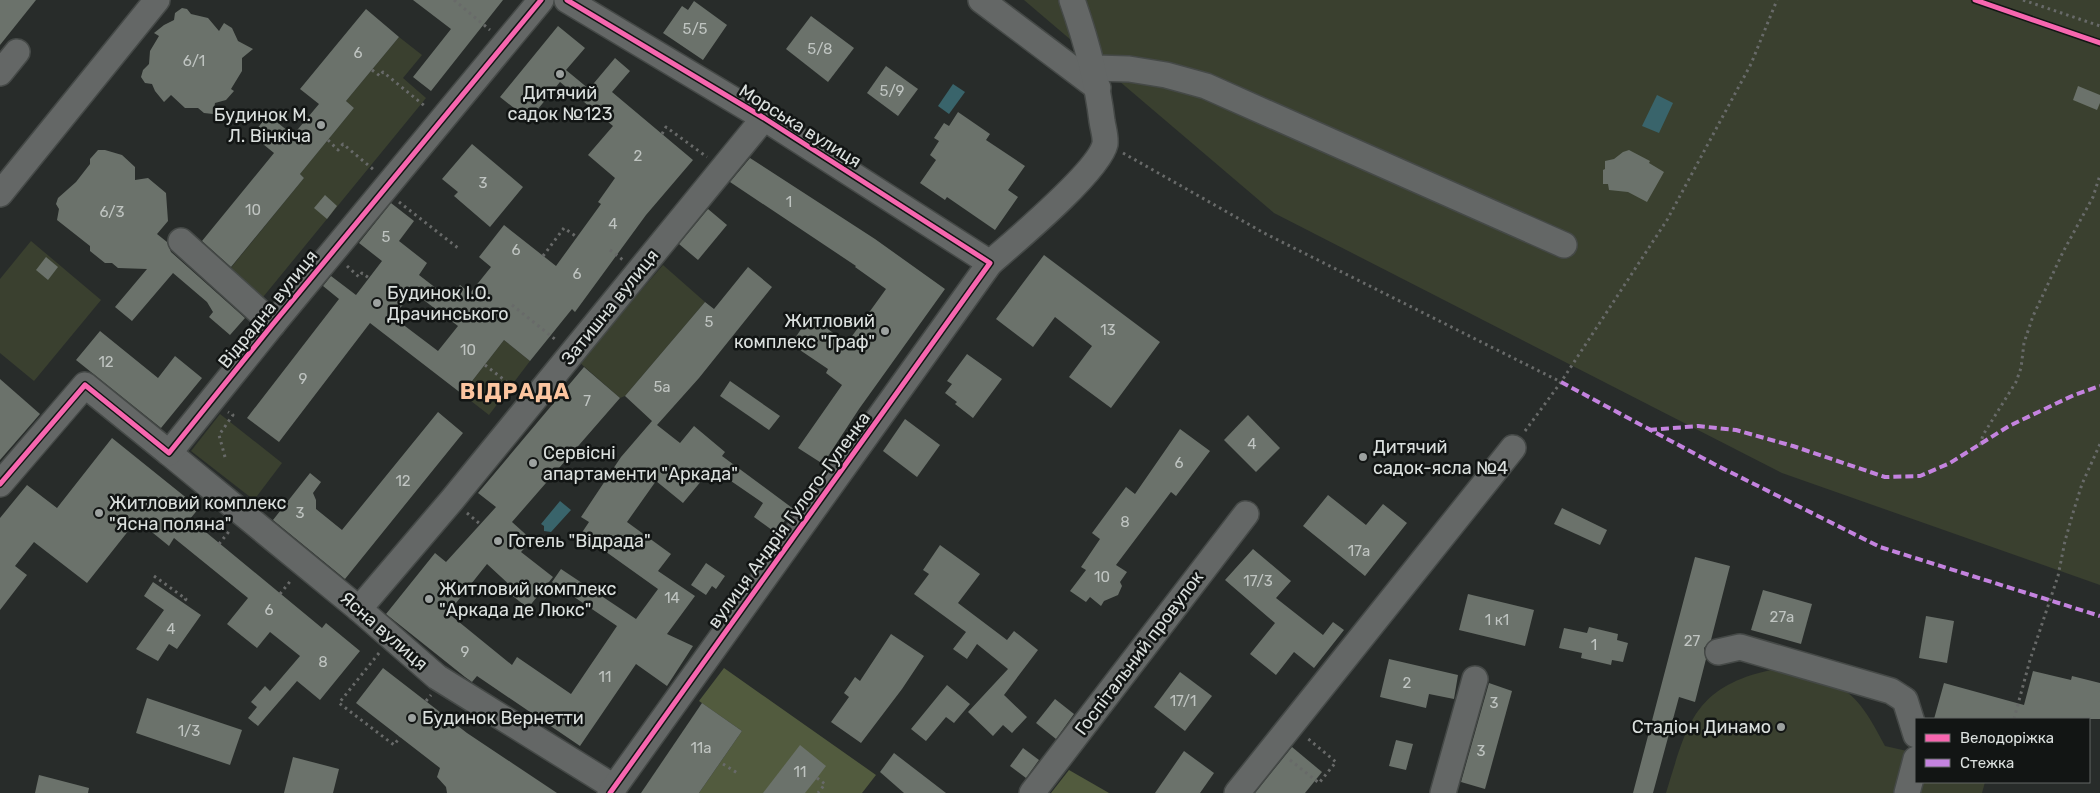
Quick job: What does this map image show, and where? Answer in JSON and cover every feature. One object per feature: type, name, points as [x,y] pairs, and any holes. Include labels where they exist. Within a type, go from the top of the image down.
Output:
[{"type":"street","points":[[0,194],[157,0]]},
{"type":"street","name":"Відрадна вулиця","points":[[169,453],[273,324],[542,0]]},
{"type":"street","name":"Морська вулиця","points":[[567,0],[764,118],[990,263]]},
{"type":"street","points":[[981,0],[1096,78]]},
{"type":"street","points":[[1072,0],[1096,78],[1105,143]]},
{"type":"street","points":[[0,73],[17,52]]},
{"type":"street","points":[[1096,78],[1129,68],[1166,75],[1206,86],[1564,245]]},
{"type":"street","name":"Затишна вулиця","points":[[359,608],[458,492],[764,118]]},
{"type":"street","name":"вулиця Андрія Гулого-Гуленка","points":[[612,790],[804,508],[990,263],[1042,217],[1095,163],[1105,143]]},
{"type":"street","points":[[181,241],[273,324]]},
{"type":"street","points":[[0,484],[85,385],[169,453]]},
{"type":"street","points":[[1237,793],[1513,448]]},
{"type":"street","name":"Ясна вулиця","points":[[169,453],[359,608],[437,677],[612,790]]},
{"type":"street","name":"Госпітальний провулок","points":[[1032,793],[1246,514]]},
{"type":"street","points":[[1718,652],[1740,647],[1891,691],[1905,700],[1915,732]]},
{"type":"street","points":[[1443,793],[1475,679]]},
{"type":"street","points":[[1906,793],[1915,762]]},
{"type":"path","points":[[454,0],[495,33]]},
{"type":"path","points":[[1513,448],[1561,382],[1667,220],[1751,64],[1777,0]]},
{"type":"path","points":[[2023,0],[2100,26]]},
{"type":"path","points":[[372,70],[380,76],[383,72],[429,109]]},
{"type":"path","points":[[662,134],[666,127],[711,161]]},
{"type":"path","points":[[328,140],[338,150],[343,144],[377,172]]},
{"type":"path","points":[[1105,143],[1264,233],[1561,382]]},
{"type":"path","points":[[1980,445],[1983,435],[2016,382],[2021,368],[2024,343],[2033,316],[2063,252],[2093,197],[2100,175]]},
{"type":"path","points":[[396,200],[458,248]]},
{"type":"path","points":[[543,256],[564,228],[577,237]]},
{"type":"path","points":[[610,250],[627,263]]},
{"type":"path","points":[[341,262],[359,277],[362,273],[369,278]]},
{"type":"path","points":[[512,305],[562,345]]},
{"type":"path","points":[[485,365],[523,394]]},
{"type":"path","points":[[225,409],[233,415],[219,434],[225,457]]},
{"type":"path","points":[[2014,718],[2030,660],[2058,576],[2064,541],[2082,484],[2100,444]]},
{"type":"path","points":[[219,544],[236,522]]},
{"type":"path","points":[[280,594],[297,573]]},
{"type":"path","points":[[154,576],[186,598],[182,603]]},
{"type":"path","points":[[384,647],[339,703],[394,745],[400,737]]},
{"type":"path","points":[[1274,747],[1319,783],[1336,762],[1316,745]]},
{"type":"path","points":[[723,764],[738,774]]},
{"type":"path","points":[[817,778],[825,784],[818,793]]},
{"type":"green space","points":[[1024,0],[2100,0],[2100,585],[1782,473],[1274,213]]},
{"type":"green space","points":[[399,37],[422,55],[403,78],[426,98],[259,302],[225,275],[304,178],[300,174],[354,108],[346,101]]},
{"type":"green space","points":[[31,241],[101,300],[34,381],[0,353],[0,279]]},
{"type":"green space","points":[[663,265],[705,302],[625,396],[620,398],[579,362]]},
{"type":"green space","points":[[504,340],[530,361],[489,415],[462,394]]},
{"type":"green space","points":[[220,414],[282,463],[254,500],[191,451]]},
{"type":"green space","points":[[724,668],[876,775],[862,793],[699,793],[742,731],[699,701]]},
{"type":"green space","name":"Стадіон Динамо","points":[[1775,669],[1819,680],[1843,689],[1858,702],[1885,746],[1907,751],[1897,793],[1666,793],[1681,746],[1698,711],[1711,697],[1727,686],[1748,676]]},
{"type":"green space","points":[[1069,770],[1109,793],[1051,793]]},
{"type":"green space","points":[[1922,783],[1985,783],[1982,793],[1919,793]]},
{"type":"water","points":[[953,84],[965,92],[949,114],[938,106]]},
{"type":"water","points":[[1657,95],[1673,103],[1659,133],[1642,126]]},
{"type":"water","points":[[560,501],[571,510],[551,532],[544,531],[544,526],[541,524]]},
{"type":"building","points":[[0,0],[36,0],[0,45]]},
{"type":"building","points":[[413,0],[503,0],[431,91],[413,77],[451,29]]},
{"type":"building","points":[[694,1],[727,25],[703,60],[663,33],[682,6],[688,10]]},
{"type":"building","points":[[182,8],[187,9],[191,14],[208,18],[219,31],[224,23],[232,28],[238,41],[253,49],[242,58],[242,71],[231,89],[234,91],[226,100],[215,103],[213,114],[204,113],[198,108],[185,108],[171,95],[164,102],[152,84],[145,83],[141,77],[143,70],[149,64],[150,51],[159,36],[154,33],[174,20],[175,13]]},
{"type":"building","points":[[366,9],[399,37],[346,101],[354,108],[300,174],[304,178],[231,267],[202,241],[274,153],[252,135],[268,115],[293,135],[319,104],[300,89]]},
{"type":"building","points":[[811,16],[854,48],[828,82],[786,49]]},
{"type":"building","points":[[558,26],[585,48],[566,70],[589,89],[615,58],[630,71],[612,92],[693,160],[646,215],[575,312],[572,309],[530,361],[504,340],[462,394],[370,323],[279,442],[247,418],[339,299],[323,286],[331,276],[356,295],[382,261],[359,243],[391,203],[414,221],[399,241],[427,263],[419,275],[450,299],[460,285],[470,293],[491,267],[479,257],[504,225],[556,266],[601,204],[598,202],[615,178],[588,155],[613,126],[560,82],[529,120],[500,97]],"holes":[[[413,292],[458,326],[438,351],[393,317]]]},
{"type":"building","points":[[886,66],[918,89],[898,116],[867,93]]},
{"type":"building","points":[[2078,86],[2100,95],[2100,103],[2097,110],[2073,100]]},
{"type":"building","points":[[958,112],[990,134],[986,140],[1025,166],[1008,190],[1018,197],[995,230],[947,197],[945,200],[920,183],[936,160],[930,155],[939,141],[934,138],[944,123],[949,126]]},
{"type":"building","points":[[472,144],[523,187],[490,227],[454,196],[458,192],[442,179]]},
{"type":"building","points":[[98,150],[122,155],[135,167],[135,180],[148,178],[166,193],[168,221],[157,234],[167,242],[171,252],[245,318],[230,335],[209,317],[213,312],[207,302],[173,273],[132,321],[115,307],[147,269],[118,268],[112,263],[105,263],[90,251],[90,246],[57,220],[59,209],[56,204],[58,198],[76,182]]},
{"type":"building","points":[[1629,150],[1650,161],[1649,163],[1664,172],[1647,202],[1628,192],[1609,190],[1608,184],[1603,184],[1605,161],[1614,159]]},
{"type":"building","points":[[750,158],[875,239],[945,289],[859,409],[823,464],[798,448],[842,385],[826,373],[828,369],[791,344],[810,316],[847,343],[886,289],[856,266],[730,182]]},
{"type":"building","points":[[325,195],[337,206],[327,219],[314,208]]},
{"type":"building","points":[[708,209],[727,225],[698,260],[679,244]]},
{"type":"building","points":[[1044,255],[1160,342],[1111,408],[1069,377],[1092,346],[1055,317],[1033,347],[996,319]]},
{"type":"building","points":[[46,257],[58,267],[48,280],[36,270]]},
{"type":"building","points":[[748,267],[772,287],[699,378],[657,425],[680,443],[694,426],[725,452],[722,456],[795,510],[776,533],[754,517],[763,503],[712,468],[683,503],[656,481],[627,522],[671,554],[658,571],[695,596],[667,634],[693,646],[667,686],[636,664],[580,746],[477,676],[472,682],[386,614],[435,553],[446,562],[496,507],[478,493],[584,367],[620,398],[512,522],[532,540],[521,552],[553,577],[528,608],[510,594],[514,589],[487,564],[448,613],[512,665],[517,657],[571,694],[617,626],[552,582],[561,569],[636,619],[658,589],[581,534],[589,522],[581,517],[621,457],[652,421],[625,396],[705,302],[714,309]]},
{"type":"building","points":[[100,331],[158,378],[175,356],[202,378],[161,428],[76,360]]},
{"type":"building","points":[[967,354],[1002,379],[973,418],[955,404],[957,402],[945,393],[952,384],[947,381]]},
{"type":"building","points":[[0,379],[40,414],[0,460]]},
{"type":"building","points":[[730,381],[780,416],[769,430],[720,396]]},
{"type":"building","points":[[438,412],[463,433],[345,579],[273,520],[310,473],[321,482],[313,493],[316,500],[316,509],[342,530]]},
{"type":"building","points":[[1248,415],[1280,448],[1256,472],[1224,440]]},
{"type":"building","points":[[905,419],[940,445],[917,477],[883,451]]},
{"type":"building","points":[[1180,429],[1210,451],[1176,496],[1171,492],[1116,565],[1127,572],[1120,582],[1122,586],[1118,595],[1104,601],[1101,606],[1090,597],[1086,602],[1070,591],[1086,570],[1081,567],[1100,539],[1092,533],[1126,487],[1135,494]]},
{"type":"building","points":[[112,438],[199,508],[190,519],[322,628],[326,623],[360,651],[320,700],[297,681],[258,726],[248,718],[257,707],[251,702],[265,686],[270,691],[300,656],[270,632],[257,648],[227,624],[248,598],[174,538],[169,546],[137,520],[87,583],[34,542],[15,566],[27,575],[0,610],[0,518],[27,485],[57,508]]},
{"type":"building","points":[[1328,495],[1366,525],[1383,504],[1407,523],[1365,576],[1303,526]]},
{"type":"building","points":[[1562,508],[1607,530],[1600,545],[1554,524]]},
{"type":"building","points":[[940,545],[980,574],[958,603],[1007,640],[1014,631],[1038,650],[1004,695],[1027,717],[1012,733],[1003,725],[993,736],[968,712],[1008,669],[977,644],[967,659],[953,649],[966,632],[914,594],[929,574],[923,570]]},
{"type":"building","points":[[1253,549],[1291,581],[1276,598],[1323,635],[1333,622],[1344,630],[1314,668],[1294,652],[1276,675],[1250,654],[1275,623],[1225,580]]},
{"type":"building","points":[[1695,557],[1730,566],[1711,640],[1704,648],[1706,659],[1695,702],[1679,697],[1653,793],[1633,793]]},
{"type":"building","points":[[706,563],[725,576],[716,589],[712,586],[706,595],[691,585]]},
{"type":"building","points":[[153,582],[201,615],[177,649],[169,644],[158,661],[136,649],[164,610],[144,596]]},
{"type":"building","points":[[1763,590],[1812,604],[1801,644],[1751,630]]},
{"type":"building","points":[[1468,594],[1534,610],[1525,646],[1459,630]]},
{"type":"building","points":[[1926,616],[1954,621],[1947,663],[1919,658]]},
{"type":"building","points":[[1589,627],[1618,634],[1617,640],[1628,643],[1623,662],[1612,660],[1611,665],[1581,658],[1582,653],[1559,648],[1564,628],[1587,633]]},
{"type":"building","points":[[891,634],[924,656],[902,689],[861,743],[831,722],[849,697],[844,693],[855,677],[860,681]]},
{"type":"building","points":[[1389,659],[1458,675],[1454,699],[1429,694],[1426,708],[1380,697]]},
{"type":"building","points":[[383,668],[467,733],[557,793],[447,793],[446,787],[437,777],[440,768],[356,703]]},
{"type":"building","points":[[2033,671],[2071,680],[2072,676],[2100,683],[2100,719],[1934,718],[1944,683],[2024,705]]},
{"type":"building","points":[[1180,672],[1212,696],[1185,731],[1154,707]]},
{"type":"building","points":[[1489,683],[1512,691],[1485,789],[1461,782]]},
{"type":"building","points":[[947,685],[970,704],[954,723],[946,717],[926,741],[911,729]]},
{"type":"building","points":[[147,698],[242,730],[230,765],[136,733]]},
{"type":"building","points":[[1055,699],[1074,714],[1056,739],[1036,723]]},
{"type":"building","points":[[702,703],[742,731],[699,793],[641,793]]},
{"type":"building","points":[[1396,740],[1413,744],[1406,770],[1389,766]]},
{"type":"building","points":[[800,745],[826,766],[817,778],[805,793],[763,793]]},
{"type":"building","points":[[1292,747],[1322,772],[1305,793],[1255,793]]},
{"type":"building","points":[[1023,748],[1039,760],[1026,778],[1010,766]]},
{"type":"building","points":[[1184,751],[1214,773],[1200,793],[1155,793]]},
{"type":"building","points":[[894,753],[946,793],[904,793],[880,772]]},
{"type":"building","points":[[293,757],[339,769],[333,793],[284,793]]},
{"type":"building","points":[[39,775],[89,788],[88,793],[35,793]]},
{"type":"marked path","points":[[1561,382],[1714,464],[1880,547],[2100,616]]},
{"type":"marked path","points":[[1649,430],[1698,426],[1736,430],[1793,446],[1885,477],[1920,476],[1950,463],[2009,426],[2074,395],[2100,386]]},
{"type":"cycle path","points":[[0,484],[85,385],[169,453],[541,0]]},
{"type":"cycle path","points":[[567,0],[764,118],[990,263],[610,793]]},
{"type":"cycle path","points":[[1975,0],[2100,43]]},
{"type":"place","name":"Дитячий садок №123","points":[[560,74]]},
{"type":"place","name":"Будинок М. Л. Вінкіча","points":[[321,125]]},
{"type":"place","name":"Будинок І.О. Драчинського","points":[[377,303]]},
{"type":"place","name":"Житловий комплекс \"Граф\"","points":[[885,331]]},
{"type":"place","name":"Дитячий садок-ясла №4","points":[[1363,457]]},
{"type":"place","name":"Сервісні апартаменти \"Аркада\"","points":[[533,463]]},
{"type":"place","name":"Житловий комплекс \"Ясна поляна\"","points":[[99,513]]},
{"type":"place","name":"Готель \"Відрада\"","points":[[498,541]]},
{"type":"place","name":"Житловий комплекс \"Аркада де Люкс\"","points":[[429,599]]},
{"type":"place","name":"Будинок Вернетти","points":[[412,718]]},
{"type":"place","name":"Стадіон Динамо","points":[[1781,727]]},
{"type":"district","name":"ВІДРАДА","points":[[515,391]]}]
